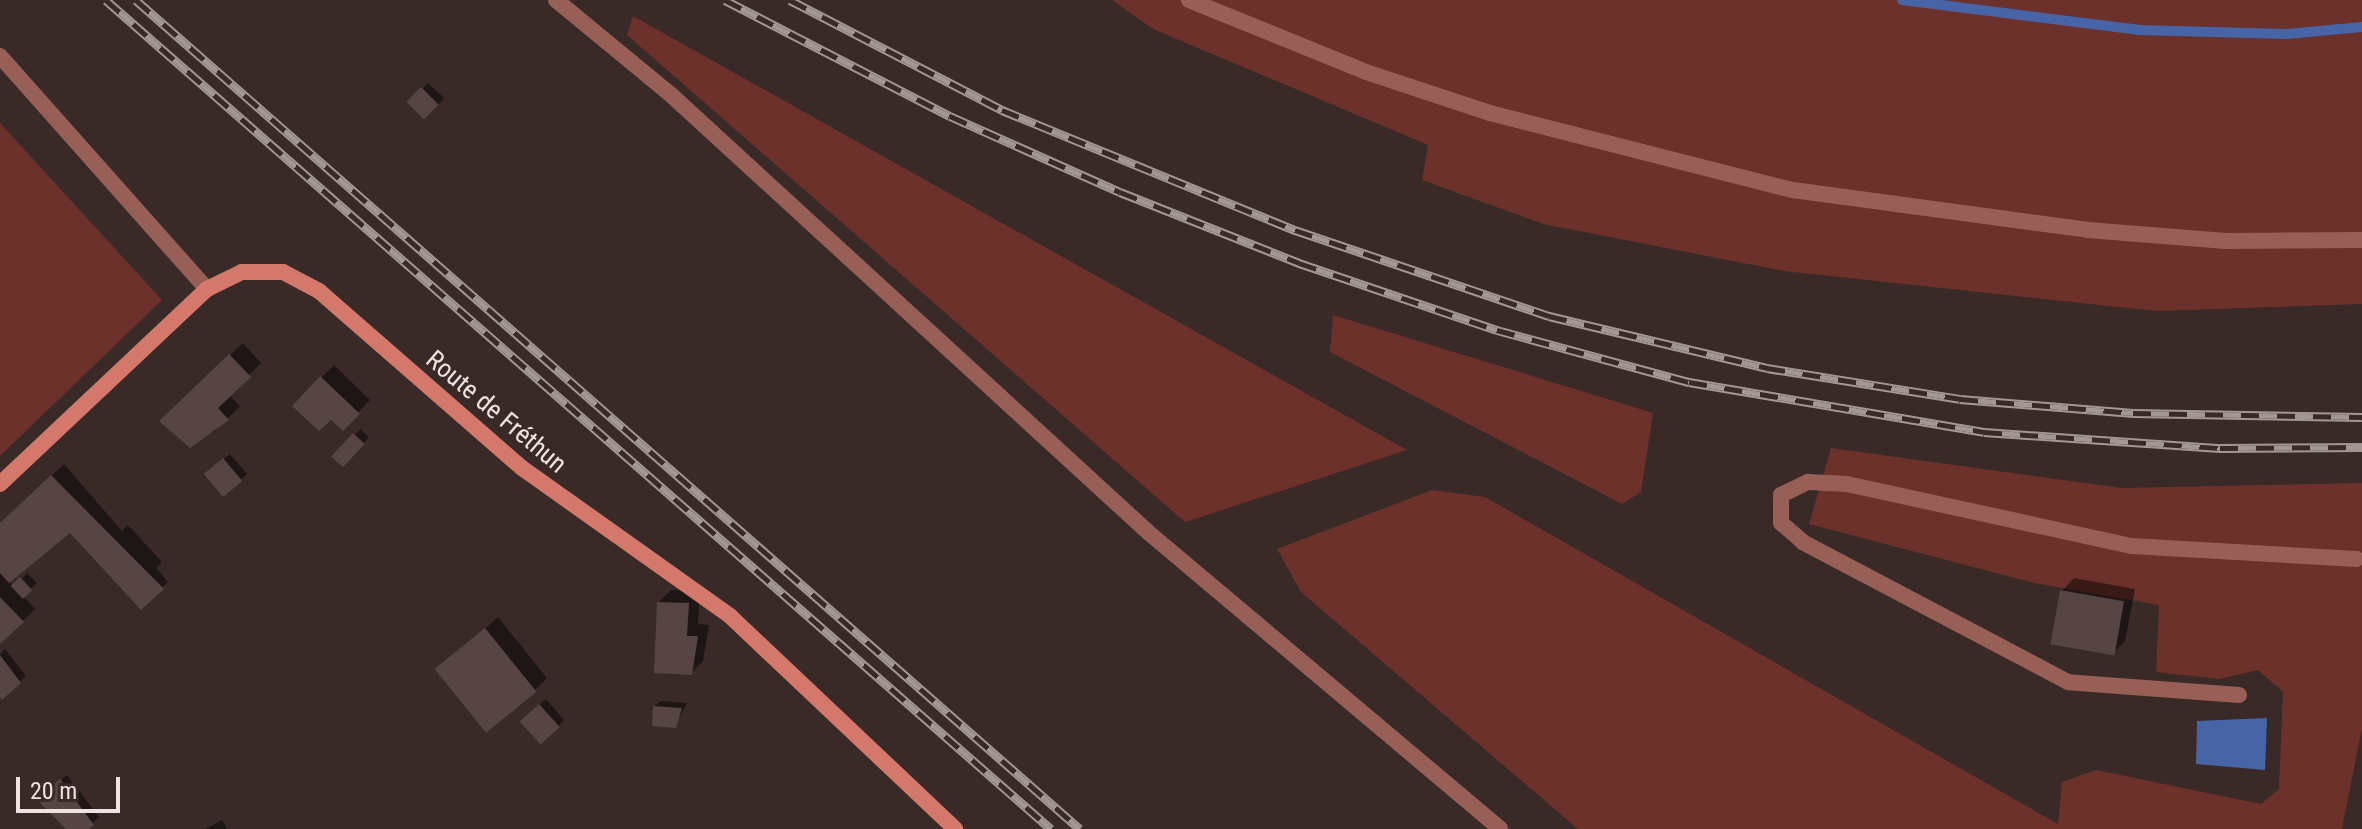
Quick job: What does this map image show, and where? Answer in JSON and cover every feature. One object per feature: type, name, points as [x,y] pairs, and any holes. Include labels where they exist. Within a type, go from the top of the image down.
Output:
[{"type":"street","name":"Route de Fréthun","points":[[0,484],[207,289],[234,274],[261,270],[283,272],[313,287],[522,468],[730,616],[955,829]]},
{"type":"lane","points":[[556,0],[669,93],[1149,533],[1500,829]]},
{"type":"lane","points":[[1189,0],[1366,72],[1490,113],[1793,190],[2088,230],[2226,241],[2362,240]]},
{"type":"lane","points":[[0,56],[207,289]]},
{"type":"lane","points":[[2239,695],[2068,682],[1803,542],[1781,523],[1781,495],[1808,482],[1847,484],[2131,546],[2360,561]]},
{"type":"shaded area","points":[[1112,0],[2362,0],[2362,304],[2156,311],[1784,271],[1543,224],[1422,180],[1428,145],[1153,29]]},
{"type":"shaded area","points":[[633,16],[1407,450],[1185,522],[627,35]]},
{"type":"shaded area","points":[[0,123],[162,300],[0,456]]},
{"type":"shaded area","points":[[1333,315],[1653,413],[1641,492],[1622,504],[1330,352]]},
{"type":"shaded area","points":[[1831,448],[2122,488],[2362,483],[2362,728],[2342,829],[1578,829],[1301,592],[1277,549],[1432,490],[1485,497],[2058,824],[2062,782],[2096,770],[2261,804],[2279,789],[2283,692],[2258,670],[2219,679],[2156,672],[2159,605],[2034,583],[1809,524]]},
{"type":"water","points":[[2267,718],[2265,770],[2196,764],[2197,721]]},
{"type":"building","points":[[421,87],[439,105],[424,120],[406,102]]},
{"type":"building","points":[[229,354],[251,377],[218,408],[229,420],[190,448],[159,421]]},
{"type":"building","points":[[320,376],[360,414],[343,431],[331,420],[319,431],[292,406]]},
{"type":"building","points":[[353,433],[365,444],[343,467],[331,456]]},
{"type":"building","points":[[223,458],[242,481],[223,497],[204,474]]},
{"type":"building","points":[[51,475],[164,589],[141,610],[70,533],[9,583],[0,573],[0,523]]},
{"type":"building","points":[[20,577],[32,590],[23,599],[10,586]]},
{"type":"building","points":[[2060,590],[2124,601],[2114,655],[2050,644]]},
{"type":"building","points":[[0,597],[24,622],[0,644]]},
{"type":"building","points":[[657,602],[689,603],[687,636],[698,636],[692,675],[654,673]]},
{"type":"building","points":[[485,628],[537,692],[486,733],[434,669]]},
{"type":"building","points":[[0,655],[21,683],[2,700],[0,697]]},
{"type":"building","points":[[539,704],[560,727],[540,744],[520,721]]},
{"type":"building","points":[[653,706],[682,708],[676,728],[652,726]]},
{"type":"building","points":[[60,779],[94,825],[89,829],[66,829],[36,799]]},
{"type":"waterway","points":[[1902,0],[2138,30],[2287,34],[2362,27]]},
{"type":"railway","points":[[106,0],[1051,829]]},
{"type":"railway","points":[[136,0],[1080,829]]},
{"type":"railway","points":[[725,0],[950,116],[1120,192],[1299,263],[1497,330],[1689,382],[1984,432],[2220,448],[2362,447]]},
{"type":"railway","points":[[790,0],[1002,110],[1295,230],[1549,316],[1767,368],[1960,399],[2133,413],[2362,417]]}]
